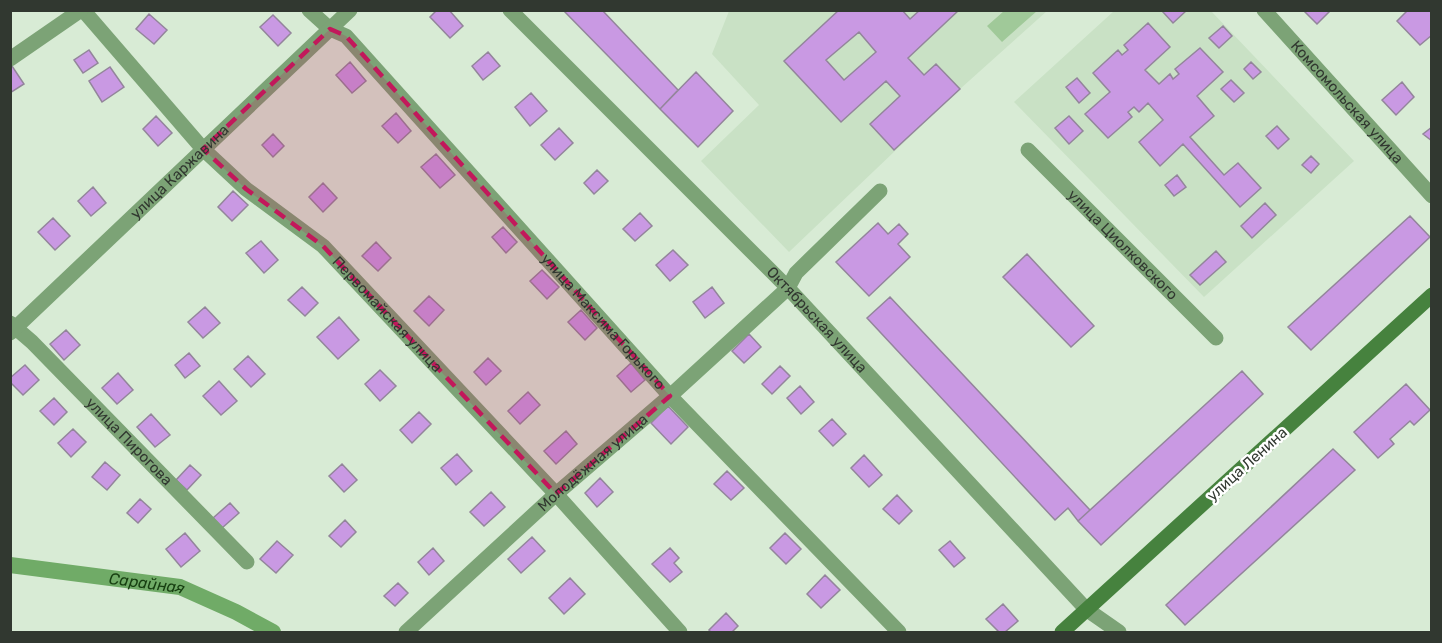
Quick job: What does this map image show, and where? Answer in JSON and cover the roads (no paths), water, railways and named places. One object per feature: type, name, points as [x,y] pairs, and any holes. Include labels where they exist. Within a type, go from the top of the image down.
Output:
[{"type":"main road","name":"улица Ленина","points":[[1062,633],[1431,295]]},
{"type":"street","points":[[10,59],[82,10]]},
{"type":"street","name":"Первомайская улица","points":[[82,10],[202,148],[246,189],[323,246],[556,494],[680,633]]},
{"type":"street","name":"улица Максима Горького","points":[[309,10],[330,29],[346,36],[670,396],[899,633]]},
{"type":"street","name":"улица Каржавина","points":[[12,328],[350,10]]},
{"type":"street","name":"Октябрьская улица","points":[[510,10],[788,288],[1086,609],[1119,633]]},
{"type":"street","name":"Комсомольская улица","points":[[1264,10],[1431,196]]},
{"type":"street","name":"улица Циолковского","points":[[1028,150],[1216,338]]},
{"type":"street","name":"Молодёжная улица","points":[[409,632],[556,494],[670,396],[788,288],[796,273],[880,191]]},
{"type":"street","name":"улица Пирогова","points":[[12,328],[32,342],[247,562]]},
{"type":"waterway","name":"Сарайная","points":[[10,565],[180,587],[236,612],[273,632]]}]
